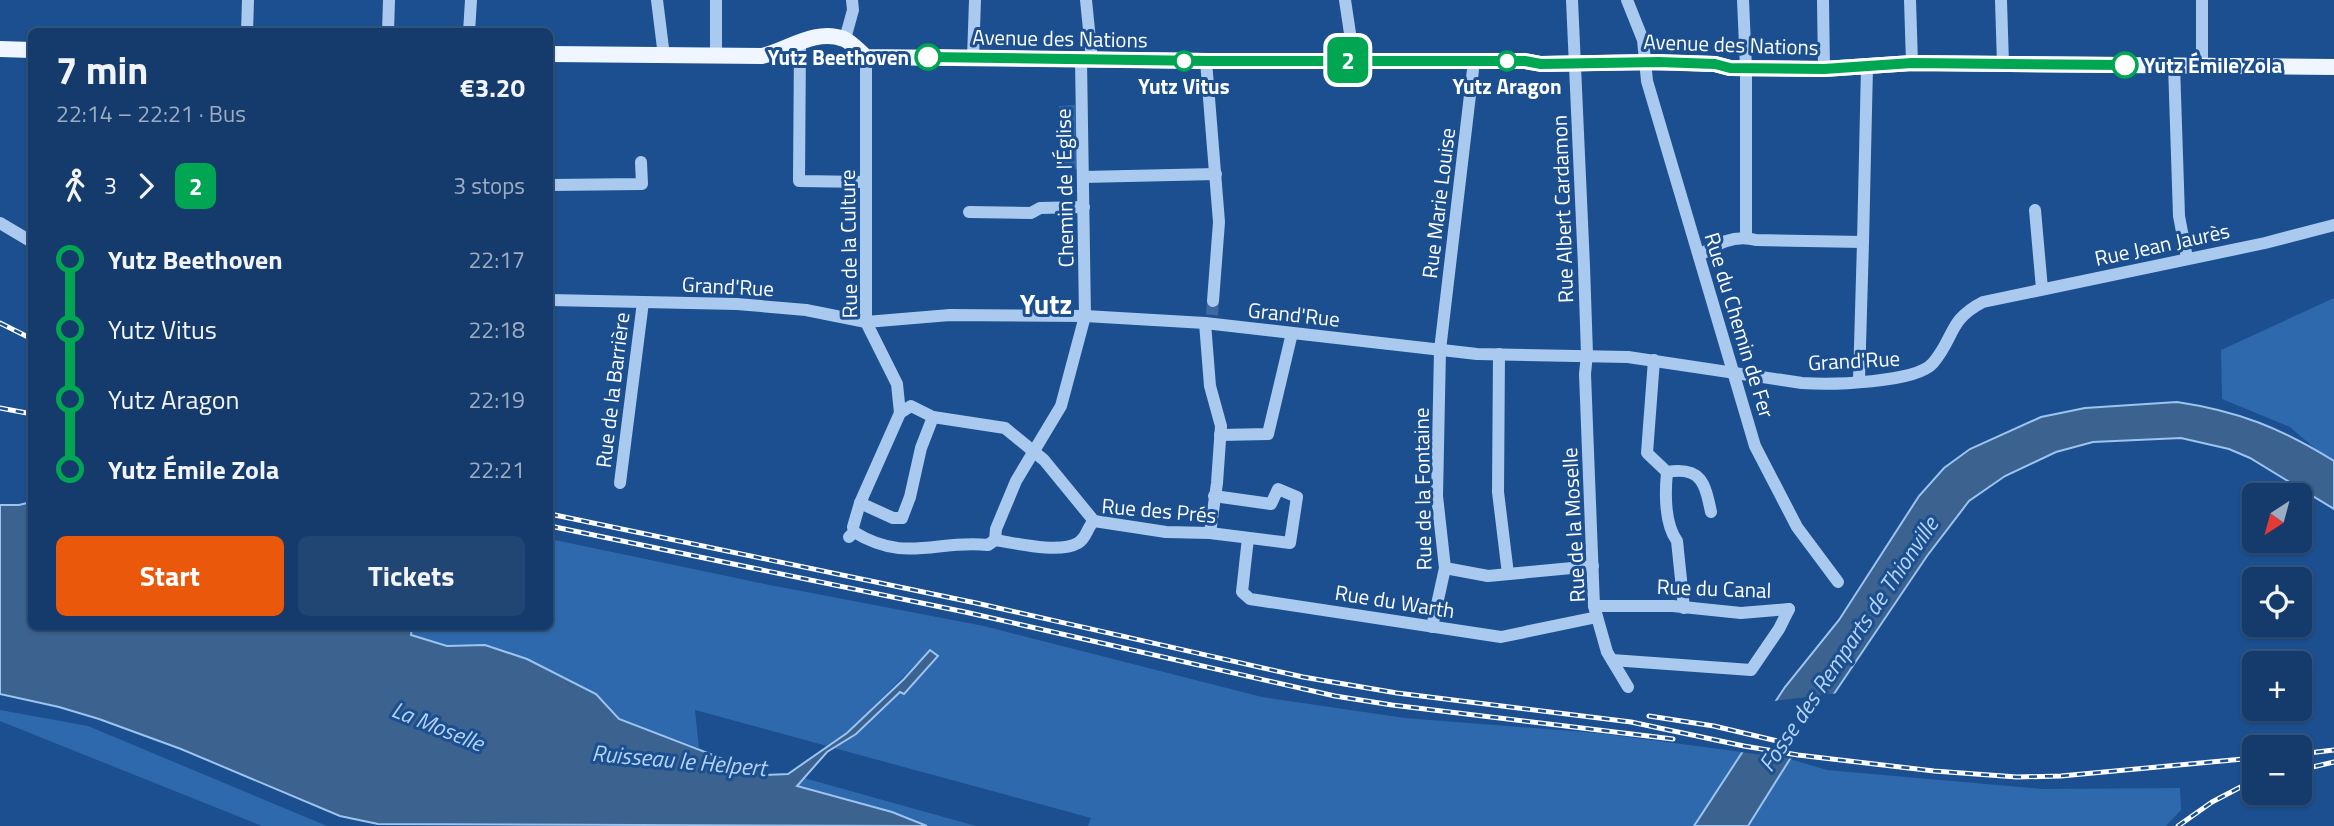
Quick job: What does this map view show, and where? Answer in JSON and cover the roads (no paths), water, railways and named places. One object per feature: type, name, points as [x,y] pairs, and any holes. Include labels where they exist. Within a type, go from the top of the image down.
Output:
[{"type":"main road","points":[[553,54],[762,56],[817,37],[845,39],[866,57]]},
{"type":"main road","points":[[0,49],[28,50]]},
{"type":"main road","name":"Avenue des Nations","points":[[866,57],[1645,62],[1715,64],[1730,68],[1824,69],[1912,63],[2334,67]]},
{"type":"street","points":[[247,0],[247,28]]},
{"type":"street","points":[[388,28],[389,0]]},
{"type":"street","points":[[469,28],[471,0]]},
{"type":"street","points":[[657,0],[664,55]]},
{"type":"street","points":[[716,0],[716,56]]},
{"type":"street","points":[[845,39],[853,10],[852,0]]},
{"type":"street","points":[[973,58],[975,0]]},
{"type":"street","name":"Chemin de l'Église","points":[[991,542],[1016,481],[1061,405],[1085,316],[1083,177],[1086,0]]},
{"type":"street","points":[[1345,0],[1354,60]]},
{"type":"street","name":"Rue Albert Cardamon","points":[[1572,0],[1587,355]]},
{"type":"street","name":"Rue du Chemin de Fer","points":[[1627,0],[1643,40],[1647,81],[1755,446],[1797,527],[1838,582]]},
{"type":"street","points":[[1743,0],[1746,68],[1746,238]]},
{"type":"street","points":[[1823,0],[1824,69]]},
{"type":"street","points":[[1910,0],[1912,63]]},
{"type":"street","points":[[2001,0],[2003,64]]},
{"type":"street","points":[[2202,0],[2202,65]]},
{"type":"street","points":[[800,41],[799,181],[866,182]]},
{"type":"street","name":"Rue de la Culture","points":[[866,57],[866,322],[898,384],[900,413]]},
{"type":"street","points":[[1206,61],[1219,222],[1213,301]]},
{"type":"street","name":"Rue Marie Louise","points":[[1440,350],[1474,61]]},
{"type":"street","points":[[2174,65],[2179,215],[2187,258]]},
{"type":"street","points":[[1858,381],[1867,67]]},
{"type":"street","points":[[553,185],[642,184],[641,162]]},
{"type":"street","points":[[1083,177],[1216,174]]},
{"type":"street","points":[[969,212],[1031,214],[1040,208],[1084,208]]},
{"type":"street","points":[[2035,210],[2042,289]]},
{"type":"street","points":[[0,223],[28,240]]},
{"type":"street","name":"Rue Jean Jaurès","points":[[1996,298],[2265,243],[2334,225]]},
{"type":"street","points":[[1699,256],[1724,241],[1746,238],[1863,242]]},
{"type":"street","name":"Grand'Rue","points":[[553,300],[737,304],[806,310],[866,322],[950,315],[1085,316],[1210,321],[1440,350],[1654,360],[1802,383],[1830,384],[1907,377],[1925,371],[1935,361],[1965,311],[1996,298]]},
{"type":"street","name":"Rue de la Barrière","points":[[620,484],[643,302]]},
{"type":"street","points":[[1210,321],[1210,386],[1221,426],[1210,533]]},
{"type":"street","points":[[1220,435],[1268,434],[1292,333]]},
{"type":"street","name":"Rue de la Fontaine","points":[[1432,627],[1445,568],[1437,496],[1440,350]]},
{"type":"street","points":[[1499,354],[1498,492],[1508,574]]},
{"type":"street","name":"Rue de la Moselle","points":[[1587,355],[1585,374],[1596,612],[1612,660],[1628,687]]},
{"type":"street","points":[[1654,360],[1647,453],[1667,472]]},
{"type":"street","points":[[933,417],[921,448],[910,497],[902,518],[894,518],[859,503],[900,413],[911,406],[933,417],[1005,428],[1054,470],[1094,521]]},
{"type":"street","points":[[1667,472],[1681,470],[1697,475],[1706,487],[1711,512]]},
{"type":"street","points":[[1667,472],[1665,489],[1671,532],[1677,541],[1685,608]]},
{"type":"street","name":"Rue des Prés","points":[[859,503],[852,535],[894,548],[911,550],[991,542],[1066,547],[1079,543],[1094,521],[1167,532],[1210,533],[1290,543],[1297,497],[1278,489],[1271,503],[1214,496]]},
{"type":"street","name":"Rue du Warth","points":[[1248,538],[1242,592],[1250,599],[1501,637],[1596,612]]},
{"type":"street","points":[[1445,568],[1488,576],[1593,566]]},
{"type":"street","name":"Rue du Canal","points":[[1596,612],[1685,608],[1741,613],[1790,609],[1751,670],[1612,660]]},
{"type":"water","name":"Fosse des Remparts de Thionville","points":[[2177,402],[2220,410],[2258,422],[2296,439],[2334,461],[2334,509],[2312,496],[2312,483],[2291,483],[2250,458],[2229,449],[2181,438],[2093,442],[2056,452],[2005,476],[1969,501],[1927,556],[1748,826],[1694,826],[1785,687],[1839,620],[1919,496],[1944,468],[1970,449],[2041,417],[2085,408]]},
{"type":"water","points":[[28,503],[28,630],[412,630],[411,635],[447,646],[485,645],[527,659],[596,694],[619,719],[765,775],[788,774],[847,733],[904,679],[930,650],[938,656],[904,694],[900,692],[856,734],[827,752],[797,786],[892,812],[927,826],[378,824],[340,816],[181,749],[99,719],[0,694],[0,505]]},
{"type":"tunnel","points":[[1212,315],[1213,301]]},
{"type":"railway","points":[[0,323],[28,337]]},
{"type":"railway","points":[[0,408],[28,413]]},
{"type":"railway","points":[[553,515],[976,603],[1303,677],[1397,693],[1631,722],[1798,755],[1934,771],[2017,777],[2061,776],[2242,759]]},
{"type":"railway","points":[[553,527],[965,612],[1335,696],[1673,739]]},
{"type":"railway","points":[[1649,716],[1714,726],[1786,743]]},
{"type":"railway","points":[[2312,753],[2334,750]]},
{"type":"railway","points":[[2312,767],[2334,762]]},
{"type":"railway","points":[[2178,826],[2212,802],[2242,786]]},
{"type":"place","name":"Yutz Beethoven","points":[[928,57]]},
{"type":"place","name":"Yutz Vitus","points":[[1184,61]]},
{"type":"place","name":"Yutz Aragon","points":[[1507,61]]},
{"type":"place","name":"Yutz Émile Zola","points":[[2125,65]]},
{"type":"district","name":"Yutz","points":[[1046,303]]},
{"type":"water label","name":"La Moselle","points":[[438,726]]},
{"type":"water label","name":"Ruisseau le Helpert","points":[[679,760]]}]
